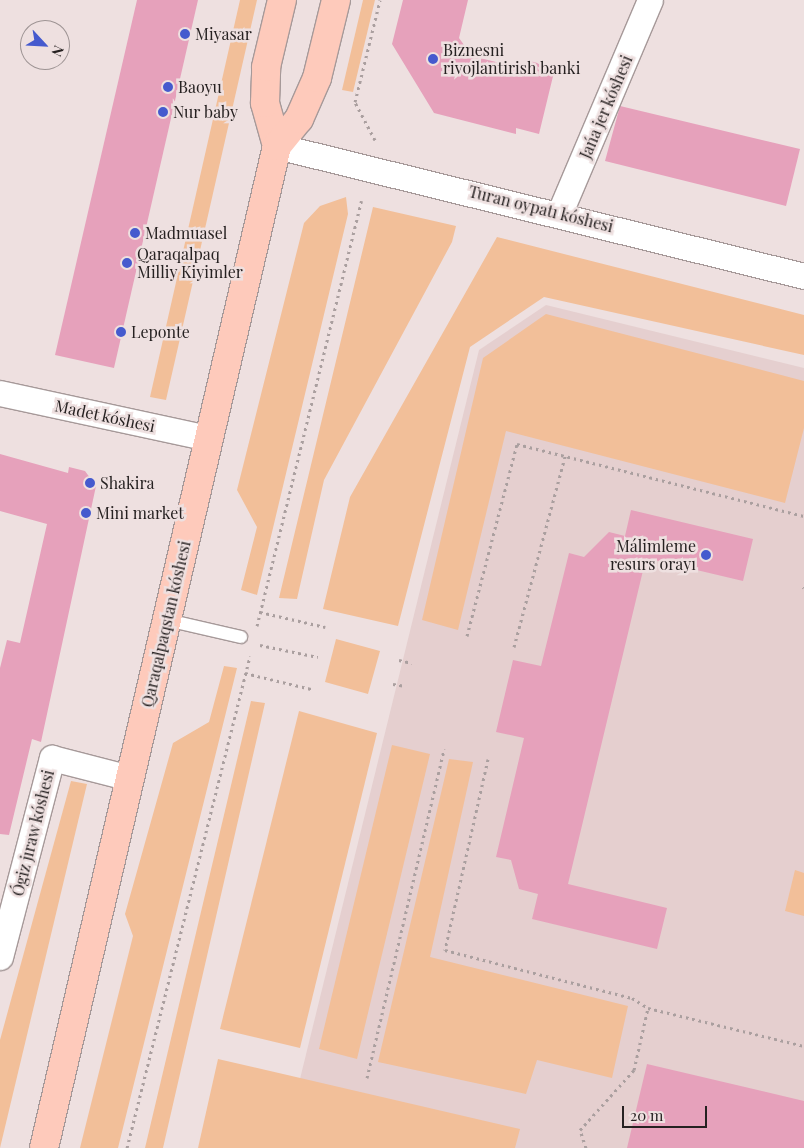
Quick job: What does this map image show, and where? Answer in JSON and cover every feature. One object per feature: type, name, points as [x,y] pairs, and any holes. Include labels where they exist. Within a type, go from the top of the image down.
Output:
[{"type":"main road","name":"Qaraqalpaqstan kóshesi","points":[[277,146],[265,103],[266,67],[282,0]]},
{"type":"main road","name":"Qaraqalpaqstan kóshesi","points":[[44,1148],[277,146],[300,119],[317,78],[336,0]]},
{"type":"street","name":"Jańa jer kóshesi","points":[[560,212],[650,0]]},
{"type":"street","name":"Turan oypatı kóshesi","points":[[277,146],[560,212],[804,276]]},
{"type":"street","name":"Madet kóshesi","points":[[0,393],[209,438]]},
{"type":"street","name":"Ógiz jıraw kóshesi","points":[[0,957],[52,758],[130,778]]},
{"type":"lane","points":[[167,620],[241,637]]},
{"type":"path","points":[[375,140],[355,102],[380,0]]},
{"type":"path","points":[[255,635],[361,201]]},
{"type":"path","points":[[467,636],[517,444],[804,516]]},
{"type":"path","points":[[514,647],[565,456]]},
{"type":"path","points":[[260,612],[325,627]]},
{"type":"path","points":[[253,643],[318,657]]},
{"type":"path","points":[[127,1148],[251,651]]},
{"type":"path","points":[[399,660],[412,663]]},
{"type":"path","points":[[246,673],[311,688]]},
{"type":"path","points":[[393,684],[406,686]]},
{"type":"path","points":[[367,1078],[444,749]]},
{"type":"path","points":[[488,759],[445,950],[632,998],[648,1008],[804,1046]]},
{"type":"path","points":[[586,1148],[580,1130],[634,1070],[648,1008]]},
{"type":"shaded area","points":[[240,0],[257,0],[166,400],[150,397]]},
{"type":"shaded area","points":[[363,0],[375,0],[353,92],[342,90]]},
{"type":"shaded area","points":[[346,197],[348,214],[257,595],[241,590],[257,527],[237,490],[304,223],[320,206]]},
{"type":"shaded area","points":[[373,207],[456,226],[452,242],[324,480],[297,599],[279,598]]},
{"type":"shaded area","points":[[497,237],[804,315],[804,355],[544,297],[470,347],[398,626],[323,609],[350,497]]},
{"type":"shaded area","points":[[546,305],[804,368],[804,1148],[283,1148],[479,350]]},
{"type":"shaded area","points":[[546,314],[804,381],[804,428],[785,503],[506,431],[458,630],[422,620],[483,358]]},
{"type":"shaded area","points":[[336,639],[380,651],[368,694],[325,682]]},
{"type":"shaded area","points":[[224,666],[237,668],[118,1148],[80,1148],[133,936],[125,914],[173,743],[209,722]]},
{"type":"shaded area","points":[[251,701],[265,703],[163,1148],[145,1148]]},
{"type":"shaded area","points":[[299,711],[377,733],[300,1048],[220,1029]]},
{"type":"shaded area","points":[[392,745],[430,754],[357,1059],[319,1049]]},
{"type":"shaded area","points":[[449,759],[473,762],[430,957],[628,1006],[612,1078],[537,1060],[526,1094],[378,1062]]},
{"type":"shaded area","points":[[71,781],[87,784],[0,1148],[0,1040]]},
{"type":"shaded area","points":[[795,870],[804,873],[804,916],[785,911]]},
{"type":"shaded area","points":[[218,1059],[520,1129],[515,1148],[198,1148]]},
{"type":"building","points":[[137,0],[198,0],[114,368],[55,355]]},
{"type":"building","points":[[403,0],[468,0],[459,38],[472,56],[528,70],[530,61],[555,68],[539,134],[516,128],[516,134],[434,113],[392,44]]},
{"type":"building","points":[[620,106],[800,149],[786,206],[605,161]]},
{"type":"building","points":[[0,454],[68,473],[69,467],[85,471],[96,486],[41,742],[32,739],[9,835],[0,834],[0,668],[7,640],[20,643],[47,524],[0,511]]},
{"type":"building","points":[[631,510],[753,539],[743,581],[646,558],[568,884],[667,908],[657,949],[532,919],[538,894],[519,889],[511,860],[496,857],[524,738],[496,732],[513,660],[541,666],[569,553],[584,557],[609,532],[625,536]]},
{"type":"building","points":[[647,1064],[804,1101],[804,1148],[627,1148]]},
{"type":"place","name":"Miyasar","points":[[185,34]]},
{"type":"place","name":"Biznesni rivojlantirish banki","points":[[433,59]]},
{"type":"place","name":"Baoyu","points":[[168,87]]},
{"type":"place","name":"Nur baby","points":[[163,112]]},
{"type":"place","name":"Madmuasel","points":[[135,233]]},
{"type":"place","name":"Qaraqalpaq Milliy Kiyimler","points":[[127,263]]},
{"type":"place","name":"Leponte","points":[[121,332]]},
{"type":"place","name":"Shakira","points":[[90,483]]},
{"type":"place","name":"Mini market","points":[[86,513]]},
{"type":"place","name":"Málimleme resurs orayı","points":[[706,555]]}]
